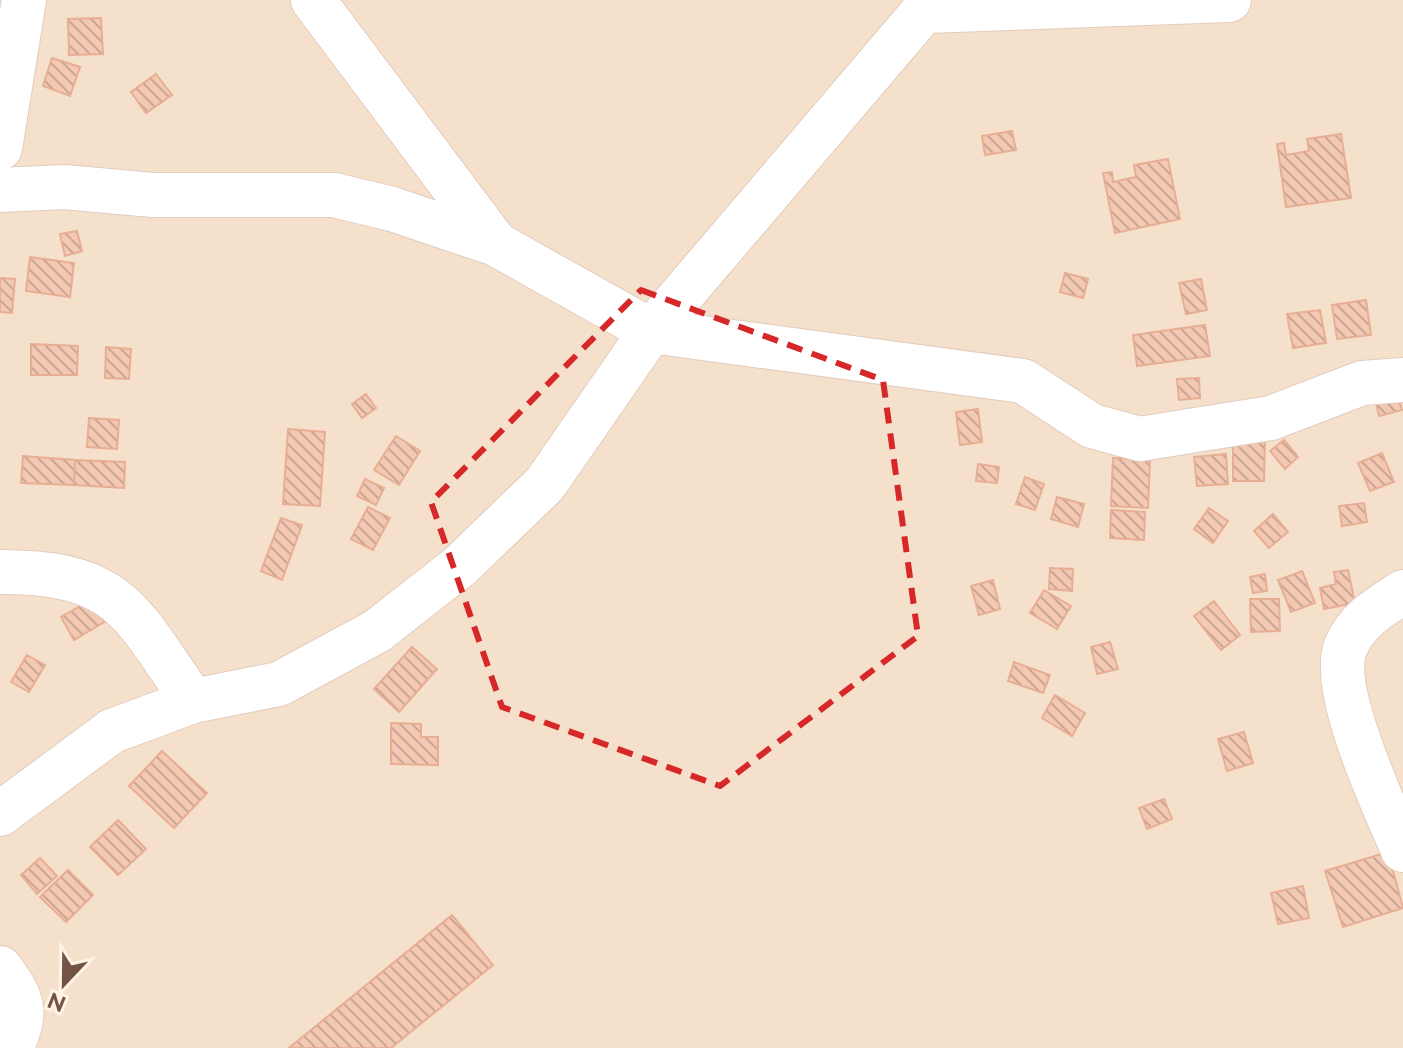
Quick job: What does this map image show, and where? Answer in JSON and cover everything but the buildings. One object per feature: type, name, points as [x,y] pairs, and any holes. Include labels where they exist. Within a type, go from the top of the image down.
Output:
[{"type":"street","points":[[0,148],[24,0]]},
{"type":"street","points":[[313,0],[496,244]]},
{"type":"street","points":[[0,814],[112,731],[193,701],[279,684],[377,631],[460,566],[545,484],[651,331],[930,5],[1229,0]]},
{"type":"street","points":[[0,190],[64,187],[153,195],[334,195],[392,209],[496,244],[651,331],[1023,381],[1092,426],[1140,439],[1271,418],[1362,383],[1403,380]]},
{"type":"street","points":[[0,572],[57,574],[89,582],[115,598],[140,626],[193,701]]},
{"type":"street","points":[[1403,592],[1365,617],[1345,648],[1344,692],[1375,786],[1403,850]]},
{"type":"street","points":[[0,968],[19,993],[23,1024],[11,1048]]},
{"type":"highlighted area","points":[[641,290],[883,380],[918,636],[720,786],[502,707],[431,502]]},
{"type":"shaded area","points":[[0,0],[1403,0],[1403,1048],[0,1048]]}]
